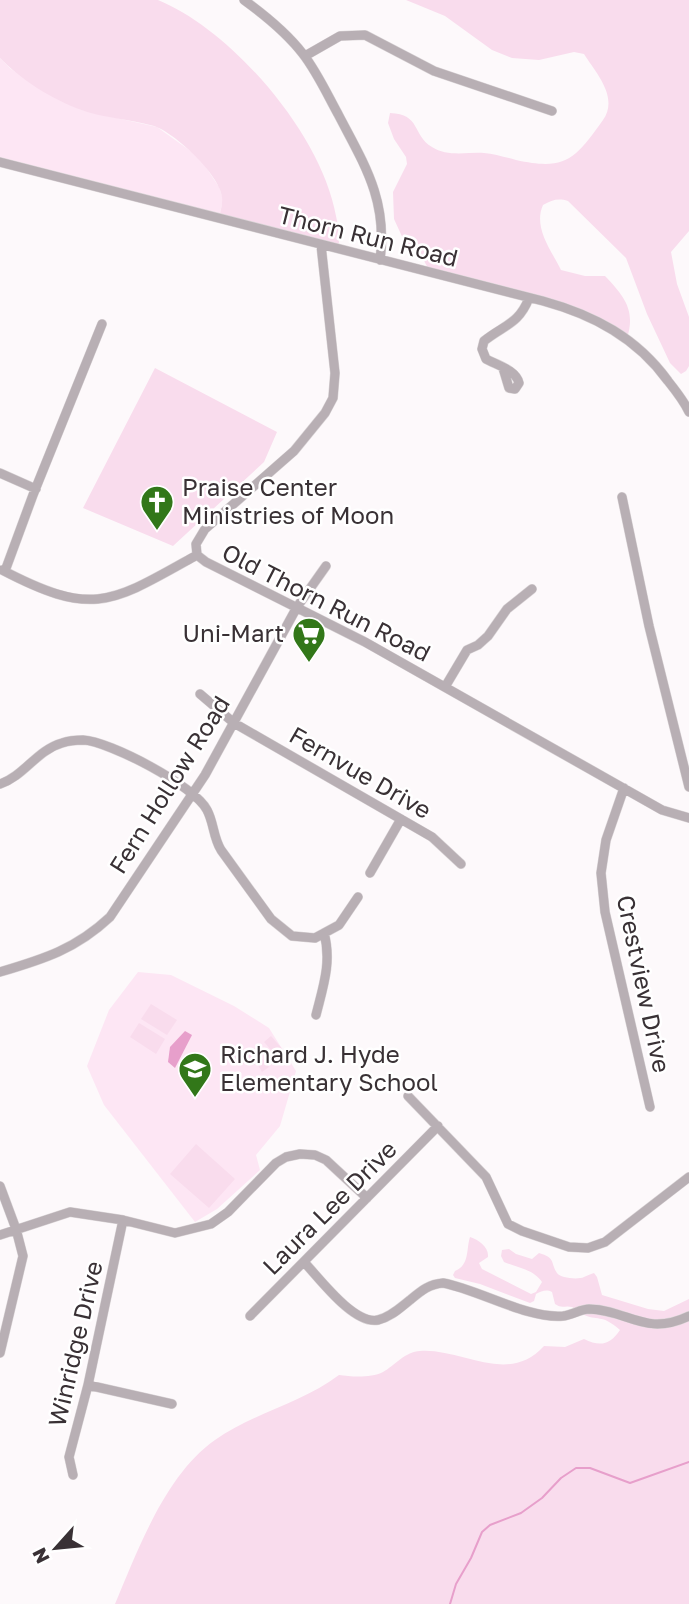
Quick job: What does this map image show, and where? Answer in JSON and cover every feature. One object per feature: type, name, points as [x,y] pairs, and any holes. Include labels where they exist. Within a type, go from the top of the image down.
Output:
[{"type":"street","points":[[244,0],[275,24],[305,56],[352,141],[375,188],[382,233],[380,260]]},
{"type":"street","points":[[305,56],[340,36],[365,35],[434,71],[552,111]]},
{"type":"street","name":"Thorn Run Road","points":[[0,162],[583,314],[626,338],[660,370],[688,406]]},
{"type":"street","name":"Old Thorn Run Road","points":[[321,245],[335,373],[333,398],[325,413],[294,452],[202,533],[195,544],[197,555],[445,687],[662,810],[689,818]]},
{"type":"street","points":[[503,368],[486,359],[482,349],[484,341],[511,325],[524,311],[529,298]]},
{"type":"street","points":[[102,324],[2,570],[57,595],[90,600],[108,599],[137,588],[197,555]]},
{"type":"street","points":[[0,473],[36,489]]},
{"type":"street","points":[[622,497],[659,669],[689,786]]},
{"type":"street","name":"Fern Hollow Road","points":[[0,972],[71,948],[92,934],[110,917],[205,775],[297,607],[326,566]]},
{"type":"street","points":[[445,687],[467,650],[488,636],[507,609],[532,589]]},
{"type":"street","name":"Fernvue Drive","points":[[200,694],[234,723],[432,837],[461,864]]},
{"type":"street","points":[[0,785],[23,771],[42,753],[61,743],[84,740],[103,745],[168,775],[192,793],[207,809],[214,838],[221,850],[271,919],[292,936],[315,938],[339,925],[358,897]]},
{"type":"street","name":"Crestview Drive","points":[[624,788],[606,840],[601,873],[605,912],[650,1107]]},
{"type":"street","points":[[370,873],[401,819]]},
{"type":"street","points":[[316,1015],[327,969],[328,948],[324,933]]},
{"type":"street","points":[[408,1096],[486,1177],[508,1224],[576,1248],[588,1248],[605,1242],[689,1177]]},
{"type":"street","name":"Laura Lee Drive","points":[[250,1316],[438,1126]]},
{"type":"street","points":[[0,1235],[70,1212],[123,1220],[175,1233],[211,1224],[228,1212],[276,1163],[286,1157],[300,1154],[315,1155],[326,1160],[367,1198]]},
{"type":"street","points":[[0,1186],[23,1256],[0,1353]]},
{"type":"street","name":"Winridge Drive","points":[[73,1475],[69,1457],[88,1385],[123,1220]]},
{"type":"street","points":[[304,1262],[353,1313],[366,1320],[385,1318],[430,1286],[443,1283],[544,1314],[563,1316],[588,1308],[647,1324],[674,1323],[689,1316]]},
{"type":"street","points":[[88,1385],[172,1404]]},
{"type":"shaded area","points":[[0,0],[158,0],[186,14],[214,34],[267,86],[290,115],[309,146],[324,177],[334,207],[339,233],[338,249],[219,218],[222,200],[213,177],[184,145],[173,137],[154,126],[81,110],[48,95],[27,81],[0,58]]},
{"type":"shaded area","points":[[406,0],[689,0],[689,231],[671,252],[677,284],[689,317],[689,366],[686,371],[681,374],[670,363],[647,314],[626,258],[568,201],[555,200],[543,205],[540,222],[544,238],[561,270],[585,276],[605,276],[618,290],[629,311],[627,338],[594,319],[430,272],[422,257],[405,243],[394,219],[393,192],[407,164],[388,123],[390,113],[407,117],[421,137],[438,150],[451,153],[488,153],[547,164],[568,159],[585,144],[603,120],[608,103],[600,77],[584,54],[574,52],[539,60],[512,58],[492,50],[445,16]]},
{"type":"shaded area","points":[[0,58],[42,90],[81,110],[157,127],[199,157],[219,187],[223,199],[219,218],[0,162]]},
{"type":"shaded area","points":[[155,368],[277,432],[264,462],[173,546],[83,508]]},
{"type":"shaded area","name":"Richard J. Hyde Elementary School","points":[[138,972],[171,975],[234,1006],[269,1028],[296,1071],[280,1126],[256,1155],[260,1170],[217,1209],[195,1222],[104,1105],[87,1066],[109,1010]]},
{"type":"shaded area","points":[[151,1004],[177,1020],[167,1035],[141,1019]]},
{"type":"shaded area","points":[[139,1023],[165,1039],[156,1054],[130,1037]]},
{"type":"shaded area","points":[[185,1031],[192,1035],[175,1068],[168,1062],[170,1047]]},
{"type":"shaded area","points":[[271,1036],[285,1052],[278,1058],[264,1042]]},
{"type":"shaded area","points":[[230,1048],[264,1060],[269,1067],[262,1072],[258,1065],[230,1062]]},
{"type":"shaded area","points":[[196,1144],[235,1179],[209,1208],[170,1174]]},
{"type":"shaded area","points":[[470,1237],[480,1242],[487,1250],[488,1257],[479,1263],[482,1269],[531,1294],[536,1292],[542,1282],[530,1272],[504,1262],[502,1250],[509,1249],[532,1259],[539,1253],[544,1255],[550,1259],[557,1273],[565,1277],[581,1278],[594,1273],[602,1295],[648,1309],[664,1311],[689,1299],[689,1604],[115,1604],[167,1493],[197,1455],[215,1440],[245,1422],[325,1385],[339,1375],[378,1374],[415,1352],[436,1352],[500,1364],[515,1363],[530,1358],[544,1346],[565,1347],[584,1339],[595,1343],[608,1342],[620,1330],[608,1321],[587,1316],[572,1307],[555,1304],[550,1291],[536,1294],[534,1301],[530,1303],[480,1284],[455,1278],[455,1271],[465,1261]]},
{"type":"waterway","points":[[450,1604],[456,1584],[482,1532],[490,1525],[521,1513],[576,1468],[590,1468],[630,1483],[689,1462]]},
{"type":"place","name":"Praise Center Ministries of Moon","points":[[157,532]]},
{"type":"place","name":"Uni-Mart","points":[[309,664]]},
{"type":"place","name":"Richard J. Hyde Elementary School","points":[[195,1099]]}]
